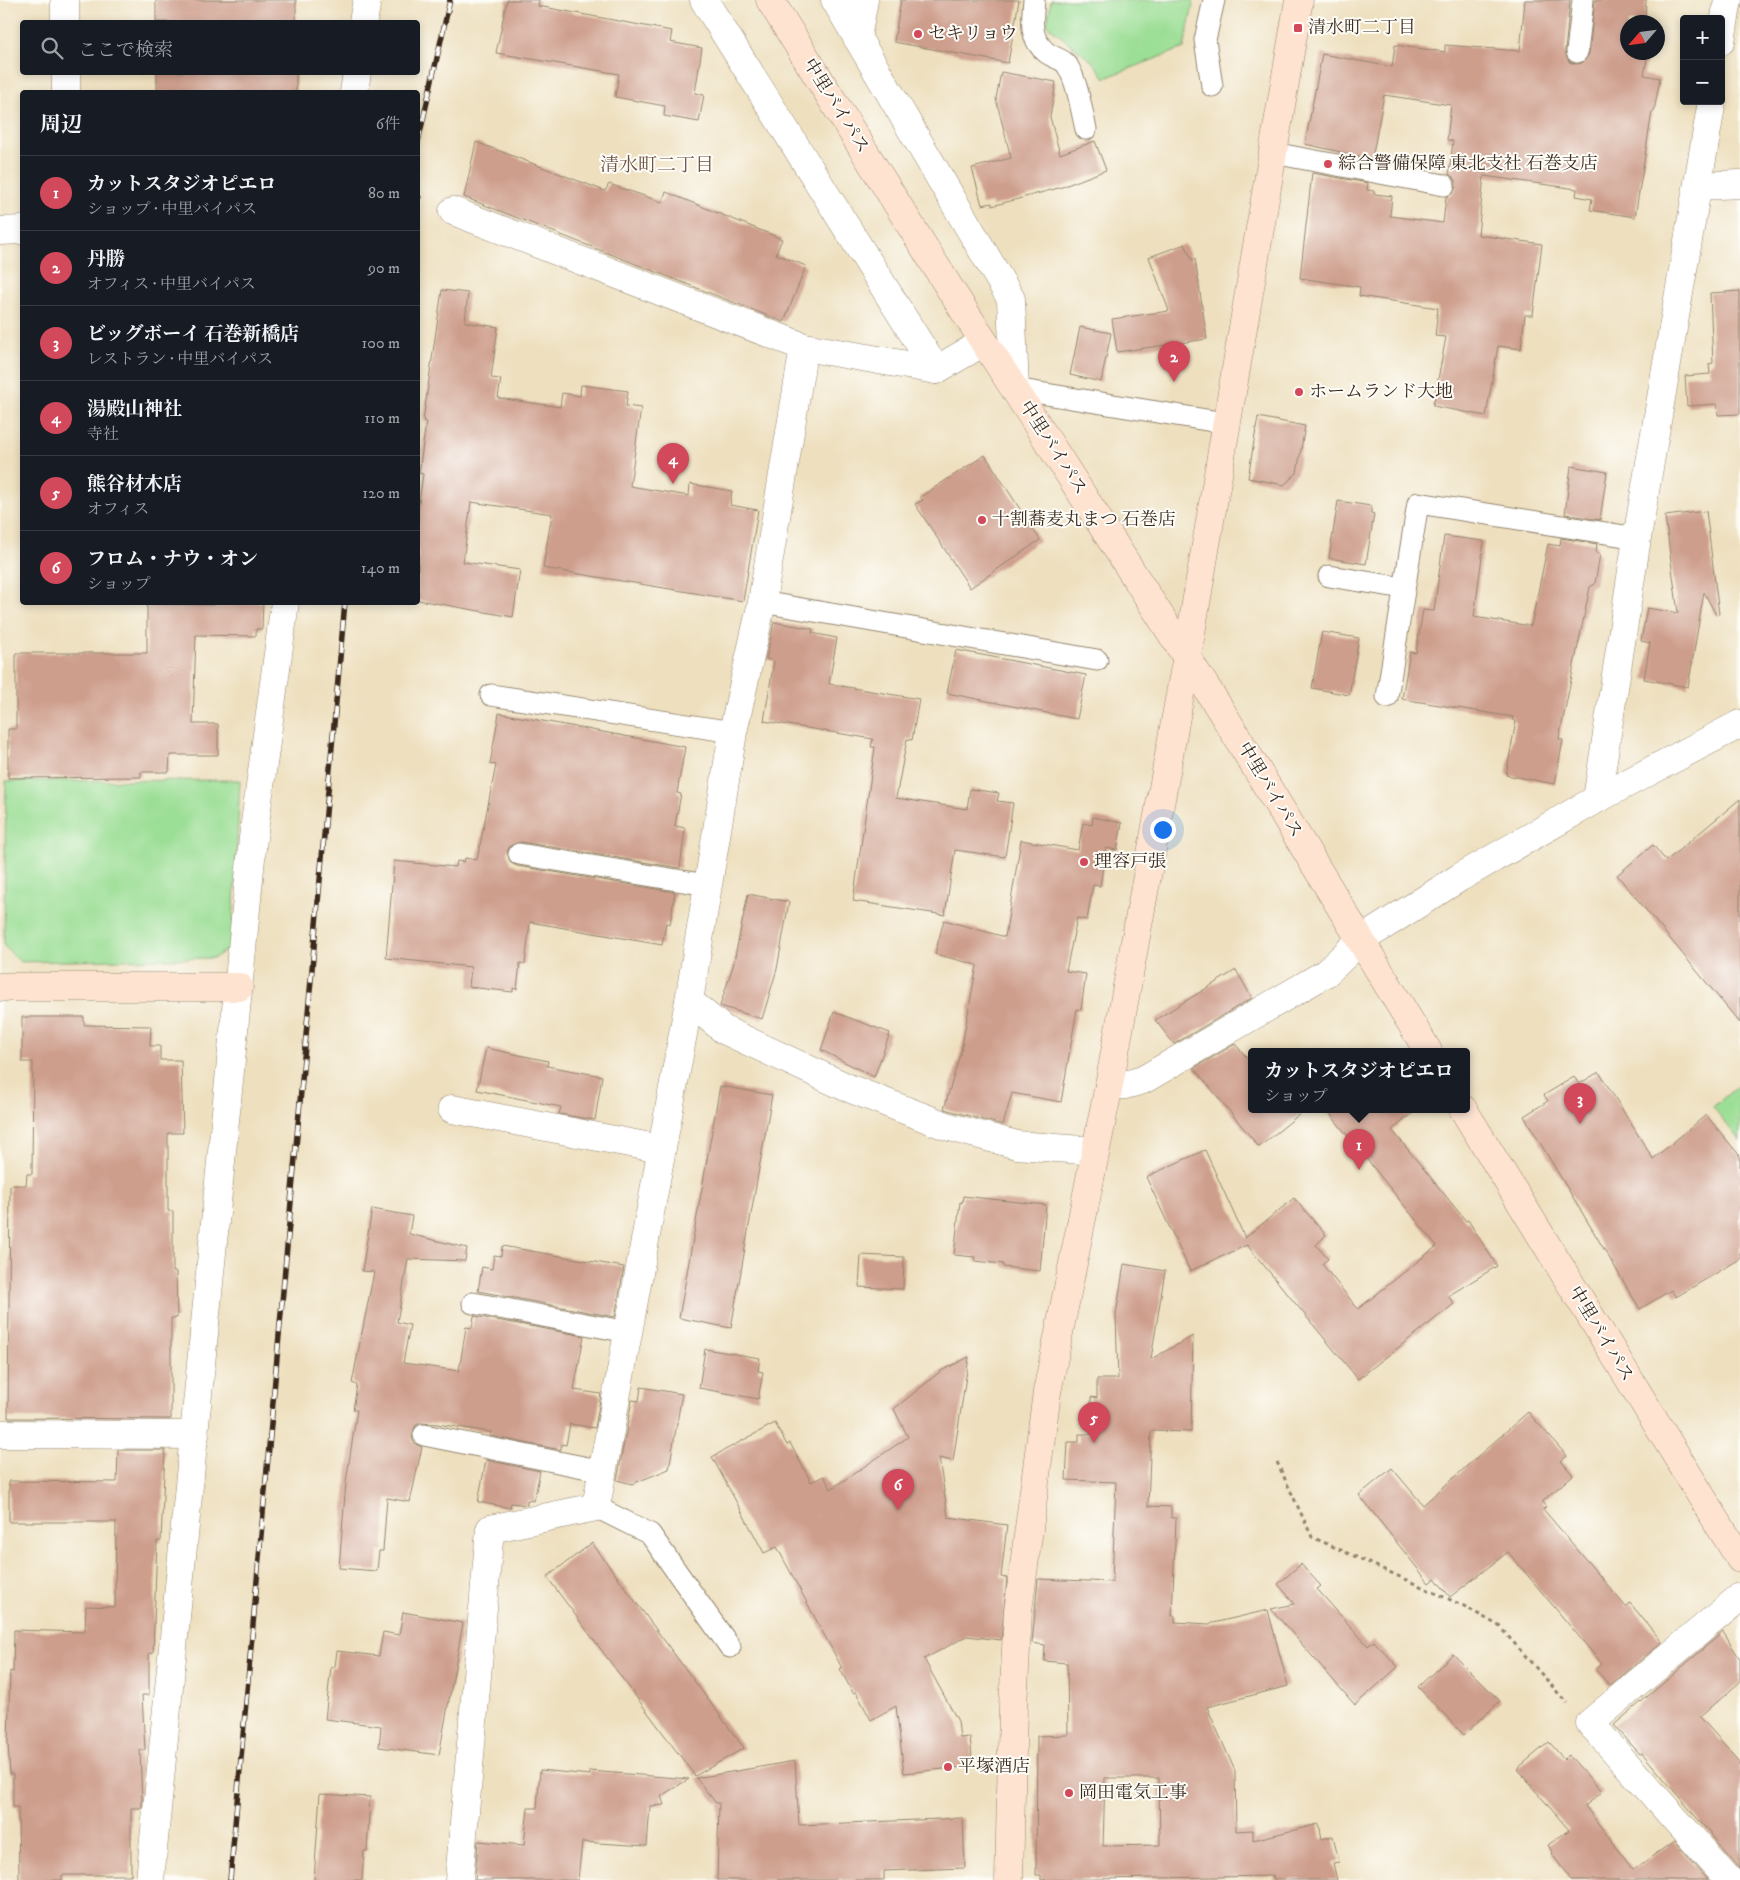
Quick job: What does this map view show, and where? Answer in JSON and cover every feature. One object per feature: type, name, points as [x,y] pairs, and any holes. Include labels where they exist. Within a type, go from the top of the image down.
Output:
[{"type":"street","points":[[65,0],[65,20]]},
{"type":"street","points":[[363,20],[367,0]]},
{"type":"street","points":[[704,0],[936,370]]},
{"type":"street","name":"中里バイパス","points":[[770,0],[952,292],[1187,656],[1426,1048]]},
{"type":"street","points":[[835,0],[1011,299],[1015,388]]},
{"type":"street","points":[[857,38],[864,0]]},
{"type":"street","points":[[1009,1880],[1018,1611],[1047,1392],[1109,1085],[1187,656],[1225,423],[1299,0]]},
{"type":"street","points":[[1725,18],[1728,0]]},
{"type":"street","points":[[66,75],[66,90]]},
{"type":"street","points":[[354,90],[357,75]]},
{"type":"street","points":[[1597,799],[1637,538],[1711,105]]},
{"type":"street","points":[[1698,186],[1740,184]]},
{"type":"street","points":[[453,212],[804,347],[936,370],[984,342]]},
{"type":"street","points":[[0,231],[20,230]]},
{"type":"street","points":[[460,1880],[490,1529],[596,1507],[688,1002],[733,732],[762,602],[804,347]]},
{"type":"street","points":[[150,1880],[253,838],[285,605]]},
{"type":"street","points":[[1109,1085],[1125,1085],[1143,1080],[1326,973],[1361,940],[1459,878],[1597,799],[1740,724]]},
{"type":"street","points":[[0,987],[239,987]]},
{"type":"street","points":[[688,1002],[724,1030],[846,1087],[946,1126],[1017,1145],[1095,1151]]},
{"type":"street","points":[[452,1109],[661,1149]]},
{"type":"street","name":"中里バイパス","points":[[1465,1113],[1740,1559]]},
{"type":"street","points":[[0,1434],[194,1435]]},
{"type":"street","points":[[1729,1880],[1590,1723],[1740,1597]]},
{"type":"lane","points":[[1034,0],[1031,29],[1037,41],[1048,53],[1066,63],[1072,74],[1086,129]]},
{"type":"lane","points":[[1212,86],[1205,40],[1214,0]]},
{"type":"lane","points":[[1577,52],[1583,0]]},
{"type":"lane","points":[[1273,153],[1444,185]]},
{"type":"lane","points":[[1015,388],[1225,423]]},
{"type":"lane","points":[[1387,697],[1418,502],[1637,538]]},
{"type":"lane","points":[[1329,576],[1404,588]]},
{"type":"lane","points":[[762,602],[1097,660]]},
{"type":"lane","points":[[491,695],[733,732]]},
{"type":"lane","points":[[518,854],[707,885]]},
{"type":"lane","points":[[473,1302],[628,1332]]},
{"type":"lane","points":[[424,1436],[603,1470]]},
{"type":"lane","points":[[596,1507],[650,1534],[730,1647]]},
{"type":"path","points":[[1277,1462],[1312,1537],[1464,1606],[1499,1626],[1572,1708],[1590,1723]]},
{"type":"green space","points":[[1051,0],[1194,0],[1184,48],[1105,78],[1094,63],[1047,25]]},
{"type":"green space","points":[[240,780],[232,947],[214,958],[20,962],[4,946],[6,781]]},
{"type":"green space","points":[[1740,1084],[1740,1141],[1713,1107]]},
{"type":"building","points":[[156,0],[296,0],[296,20],[156,20]]},
{"type":"building","points":[[507,0],[539,0],[538,6],[672,31],[670,42],[702,48],[695,93],[704,95],[699,122],[664,116],[665,106],[615,97],[619,74],[496,53]]},
{"type":"building","points":[[901,0],[1019,0],[1008,63],[894,42]]},
{"type":"building","points":[[1525,0],[1570,0],[1565,51],[1569,62],[1576,64],[1582,63],[1589,54],[1595,0],[1646,0],[1645,15],[1620,15],[1620,60],[1647,60],[1644,75],[1660,78],[1654,112],[1652,112],[1635,217],[1590,210],[1592,199],[1576,196],[1577,189],[1484,176],[1478,235],[1542,244],[1533,315],[1525,315],[1521,349],[1498,346],[1486,416],[1433,406],[1446,337],[1435,336],[1438,308],[1359,296],[1360,287],[1300,278],[1312,173],[1368,183],[1367,190],[1374,191],[1374,194],[1392,196],[1390,216],[1443,223],[1446,197],[1453,193],[1456,187],[1456,180],[1449,174],[1453,141],[1447,140],[1451,105],[1384,95],[1372,159],[1305,144],[1322,54],[1392,67],[1395,45],[1445,52],[1445,45],[1520,51]]},
{"type":"building","points":[[1001,72],[1056,82],[1050,117],[1060,154],[1095,141],[1106,170],[1062,187],[992,206],[992,203],[982,205],[972,168],[1011,158],[996,99]]},
{"type":"building","points":[[157,75],[296,75],[296,90],[157,90]]},
{"type":"building","points":[[476,142],[605,191],[609,184],[662,202],[666,192],[782,239],[776,254],[806,266],[784,322],[464,197]]},
{"type":"building","points":[[1185,244],[1192,260],[1195,259],[1207,339],[1117,352],[1112,319],[1169,311],[1149,257]]},
{"type":"building","points":[[442,290],[468,293],[465,322],[498,327],[491,378],[501,379],[498,398],[560,407],[562,393],[580,396],[581,385],[628,391],[626,406],[641,408],[630,486],[689,496],[690,484],[732,491],[730,505],[758,510],[743,601],[543,568],[552,514],[471,502],[463,562],[520,570],[513,617],[420,600],[420,496],[423,474],[420,473],[420,466],[426,422],[423,421]]},
{"type":"building","points":[[1740,291],[1740,414],[1718,415],[1717,404],[1687,406],[1685,376],[1710,374],[1709,364],[1713,363],[1710,293]]},
{"type":"building","points":[[1080,327],[1111,333],[1101,382],[1070,375]]},
{"type":"building","points":[[1258,417],[1305,426],[1297,473],[1284,485],[1248,478]]},
{"type":"building","points":[[985,455],[1040,540],[970,588],[915,504],[923,500],[920,497]]},
{"type":"building","points":[[1571,466],[1607,472],[1600,520],[1565,514]]},
{"type":"building","points":[[1338,501],[1371,506],[1371,513],[1374,514],[1366,564],[1329,558]]},
{"type":"building","points":[[1706,511],[1719,614],[1716,615],[1704,592],[1688,687],[1644,679],[1650,643],[1641,641],[1647,608],[1678,613],[1665,516]]},
{"type":"building","points":[[1444,536],[1484,541],[1474,617],[1531,626],[1548,544],[1560,546],[1561,538],[1597,544],[1596,553],[1600,554],[1595,584],[1590,587],[1559,739],[1563,740],[1555,784],[1506,775],[1516,721],[1512,720],[1513,717],[1402,699],[1410,652],[1416,653],[1423,610],[1434,611]]},
{"type":"building","points":[[147,605],[263,605],[262,629],[256,629],[256,636],[196,635],[193,724],[218,724],[218,755],[170,755],[169,772],[141,772],[141,777],[8,778],[8,729],[16,729],[16,653],[147,653]]},
{"type":"building","points":[[774,622],[813,629],[812,633],[837,638],[829,684],[919,699],[912,740],[907,739],[896,798],[967,809],[970,789],[999,793],[997,801],[1013,803],[1005,857],[955,850],[945,915],[853,901],[875,747],[871,747],[873,739],[764,721],[774,661],[766,659]]},
{"type":"building","points":[[1322,632],[1359,638],[1349,695],[1312,688]]},
{"type":"building","points":[[956,650],[1086,675],[1077,719],[947,693]]},
{"type":"building","points":[[499,713],[685,747],[677,793],[681,794],[675,826],[685,828],[680,868],[521,842],[510,846],[507,852],[511,863],[517,866],[675,892],[670,924],[666,923],[662,945],[530,922],[525,964],[520,963],[517,989],[513,988],[513,992],[469,987],[471,967],[386,958],[394,861],[456,867],[457,861],[464,862],[465,858],[477,860],[496,765],[490,764]]},
{"type":"building","points":[[1740,799],[1740,1023],[1617,875],[1653,845],[1666,861]]},
{"type":"building","points":[[1093,817],[1122,823],[1117,850],[1106,848],[1100,886],[1093,885],[1087,920],[1077,918],[1066,971],[1086,974],[1081,1010],[1077,1009],[1061,1102],[1012,1093],[1003,1125],[944,1109],[961,1051],[977,965],[935,954],[944,920],[1005,937],[1021,840],[1078,850],[1083,823],[1092,825]]},
{"type":"building","points":[[748,894],[789,902],[777,969],[762,1019],[720,1006],[733,966]]},
{"type":"building","points":[[1236,970],[1252,998],[1174,1044],[1155,1020]]},
{"type":"building","points":[[834,1012],[890,1033],[874,1077],[821,1050]]},
{"type":"building","points":[[22,1017],[84,1017],[84,1025],[151,1026],[150,1046],[160,1046],[160,1060],[181,1060],[183,1133],[168,1133],[168,1211],[173,1211],[173,1272],[176,1272],[177,1318],[171,1318],[171,1419],[8,1418],[10,1185],[26,1185],[27,1174],[32,1174],[33,1062],[22,1062]]},
{"type":"building","points":[[1235,1044],[1248,1059],[1248,1113],[1301,1113],[1259,1147],[1194,1068]]},
{"type":"building","points":[[486,1048],[548,1061],[547,1066],[602,1076],[595,1120],[559,1114],[561,1107],[477,1090]]},
{"type":"building","points":[[1599,1072],[1653,1159],[1706,1115],[1740,1156],[1740,1259],[1676,1297],[1671,1290],[1640,1309],[1524,1116],[1548,1101],[1544,1095],[1574,1077],[1579,1084]]},
{"type":"building","points":[[720,1086],[772,1095],[731,1328],[679,1318]]},
{"type":"building","points":[[1329,1113],[1413,1113],[1392,1130],[1466,1221],[1468,1220],[1497,1266],[1448,1296],[1454,1304],[1358,1379],[1247,1245],[1190,1271],[1146,1177],[1205,1150],[1245,1238],[1294,1198],[1326,1235],[1316,1245],[1328,1259],[1322,1264],[1358,1309],[1437,1246]]},
{"type":"building","points":[[963,1196],[1046,1205],[1040,1271],[1003,1267],[1003,1264],[974,1261],[975,1257],[954,1255],[960,1202],[962,1203]]},
{"type":"building","points":[[372,1209],[412,1216],[409,1234],[467,1248],[465,1261],[408,1259],[397,1322],[410,1325],[403,1363],[459,1371],[466,1327],[472,1328],[474,1316],[584,1336],[574,1390],[601,1394],[595,1428],[570,1424],[566,1445],[561,1444],[561,1450],[490,1436],[491,1432],[437,1424],[420,1423],[415,1426],[412,1439],[415,1444],[422,1447],[410,1502],[387,1498],[383,1551],[379,1551],[377,1571],[339,1568],[346,1482],[357,1410],[353,1410],[357,1385],[352,1383],[374,1272],[362,1271]]},
{"type":"building","points":[[502,1246],[624,1267],[615,1317],[478,1291],[482,1267],[492,1269],[494,1255],[501,1256]]},
{"type":"building","points":[[861,1255],[904,1257],[903,1289],[859,1287]]},
{"type":"building","points":[[1124,1264],[1165,1271],[1151,1359],[1193,1336],[1191,1432],[1151,1431],[1148,1506],[1171,1507],[1171,1518],[1176,1518],[1172,1616],[1175,1616],[1175,1622],[1209,1624],[1268,1610],[1288,1686],[1207,1707],[1235,1771],[1236,1831],[1253,1830],[1253,1840],[1319,1824],[1322,1839],[1333,1836],[1339,1862],[1333,1863],[1337,1880],[1274,1880],[1273,1876],[1041,1880],[1041,1875],[1036,1875],[1037,1736],[1068,1735],[1067,1663],[1044,1661],[1045,1645],[1032,1643],[1038,1579],[1112,1582],[1116,1482],[1066,1480],[1068,1442],[1079,1442],[1079,1434],[1091,1434],[1091,1397],[1097,1398],[1097,1379],[1118,1379],[1116,1315]],"holes":[[[1105,1778],[1159,1778],[1160,1845],[1103,1846]]]},
{"type":"building","points":[[705,1349],[760,1358],[758,1371],[763,1372],[758,1399],[699,1388]]},
{"type":"building","points":[[969,1357],[953,1461],[939,1458],[948,1517],[1007,1525],[1001,1577],[1007,1578],[1001,1640],[967,1636],[924,1659],[958,1721],[960,1738],[970,1737],[973,1766],[904,1773],[896,1706],[871,1720],[856,1692],[853,1693],[840,1669],[842,1668],[777,1547],[764,1553],[712,1457],[775,1423],[787,1445],[790,1443],[811,1482],[824,1476],[831,1489],[908,1437],[894,1409],[941,1371]]},
{"type":"building","points":[[641,1387],[682,1394],[669,1469],[632,1484],[617,1480],[632,1400],[639,1401]]},
{"type":"building","points":[[1528,1412],[1567,1456],[1561,1461],[1573,1475],[1542,1502],[1546,1507],[1543,1509],[1626,1607],[1630,1603],[1662,1642],[1610,1686],[1596,1670],[1602,1664],[1508,1552],[1450,1597],[1435,1578],[1429,1583],[1359,1495],[1392,1468],[1423,1505]]},
{"type":"building","points":[[118,1450],[165,1450],[161,1541],[157,1541],[153,1653],[149,1653],[149,1695],[142,1695],[145,1750],[140,1750],[142,1806],[141,1808],[131,1808],[131,1875],[62,1875],[62,1880],[19,1880],[18,1807],[13,1807],[13,1774],[10,1774],[8,1743],[10,1671],[13,1672],[14,1630],[85,1632],[86,1606],[115,1607],[116,1522],[9,1522],[9,1481],[117,1482]]},
{"type":"building","points":[[486,1460],[540,1471],[534,1501],[527,1500],[527,1505],[511,1503],[510,1508],[478,1502]]},
{"type":"building","points":[[592,1543],[744,1748],[695,1776],[547,1577]]},
{"type":"building","points":[[1301,1564],[1321,1586],[1317,1589],[1368,1646],[1374,1641],[1398,1667],[1355,1705],[1271,1609],[1295,1604],[1278,1584]]},
{"type":"building","points":[[403,1612],[463,1623],[439,1755],[379,1747],[381,1726],[325,1719],[331,1667],[335,1667],[337,1651],[379,1656],[383,1632],[399,1635]]},
{"type":"building","points":[[1723,1632],[1740,1659],[1740,1682],[1700,1717],[1740,1762],[1740,1869],[1642,1753],[1640,1754],[1614,1725]]},
{"type":"building","points":[[1453,1654],[1500,1701],[1464,1735],[1418,1687]]},
{"type":"building","points":[[1549,1742],[1564,1759],[1569,1755],[1602,1792],[1585,1806],[1633,1870],[1674,1841],[1708,1880],[1571,1880],[1552,1854],[1548,1845],[1569,1830],[1517,1769]]},
{"type":"building","points":[[795,1761],[799,1825],[963,1818],[965,1868],[884,1871],[884,1880],[717,1880],[719,1803],[716,1803],[696,1778]]},
{"type":"building","points":[[540,1770],[590,1775],[590,1771],[689,1779],[661,1796],[664,1805],[650,1806],[647,1846],[582,1842],[578,1880],[475,1880],[478,1841],[524,1845],[528,1808],[537,1808]]},
{"type":"building","points":[[320,1794],[370,1797],[367,1851],[364,1851],[362,1880],[314,1880]]},
{"type":"railway","points":[[420,133],[450,0]]},
{"type":"railway","points":[[230,1880],[345,605]]},
{"type":"place","name":"清水町二丁目","points":[[1298,28]]},
{"type":"place","name":"セキリョウ","points":[[918,34]]},
{"type":"place","name":"綜合警備保障 東北支社 石巻支店","points":[[1328,164]]},
{"type":"place","name":"丹勝","points":[[1174,382]]},
{"type":"place","name":"ホームランド大地","points":[[1299,392]]},
{"type":"place","name":"湯殿山神社","points":[[673,484]]},
{"type":"place","name":"十割蕎麦丸まつ 石巻店","points":[[982,520]]},
{"type":"place","name":"理容戸張","points":[[1084,862]]},
{"type":"place","name":"ビッグボーイ 石巻新橋店","points":[[1580,1124]]},
{"type":"place","name":"カットスタジオピエロ","points":[[1359,1170]]},
{"type":"place","name":"熊谷材木店","points":[[1094,1443]]},
{"type":"place","name":"フロム・ナウ・オン","points":[[898,1510]]},
{"type":"place","name":"平塚酒店","points":[[948,1767]]},
{"type":"place","name":"岡田電気工事","points":[[1069,1793]]},
{"type":"district","name":"清水町二丁目","points":[[657,165]]}]
